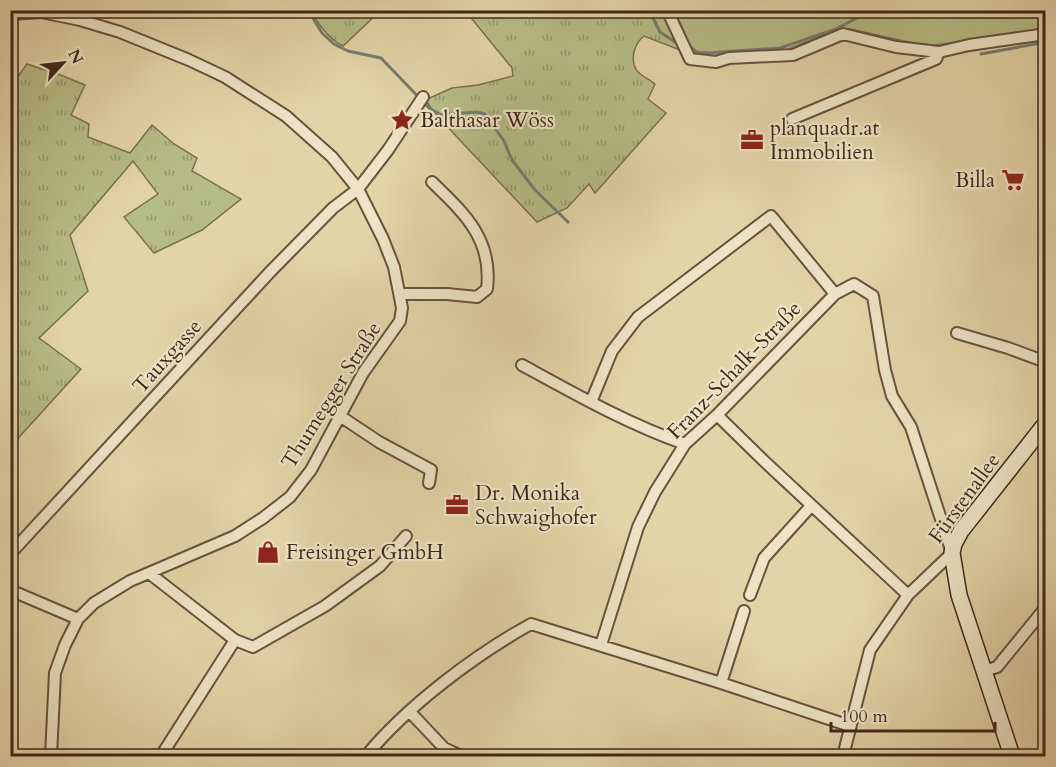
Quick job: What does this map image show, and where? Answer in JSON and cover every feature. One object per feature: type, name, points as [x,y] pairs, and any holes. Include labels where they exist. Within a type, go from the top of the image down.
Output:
[{"type":"street","points":[[667,10],[687,52],[716,62],[729,58],[793,55],[843,34],[896,47],[939,52],[969,45],[1046,34]]},
{"type":"street","name":"Thumegger Straße","points":[[10,14],[41,12],[120,32],[225,77],[263,100],[314,139],[332,157],[357,189],[383,239],[394,267],[402,308],[400,321],[363,373],[311,470],[290,497],[263,519],[235,536],[111,591],[94,603],[78,619],[55,673],[51,756]]},
{"type":"street","points":[[792,120],[936,59],[939,52]]},
{"type":"street","name":"Tauxgasse","points":[[10,554],[277,265],[333,208],[357,189],[388,150],[421,98]]},
{"type":"street","points":[[400,294],[447,294],[477,297],[487,289],[488,263],[482,241],[458,207],[432,182]]},
{"type":"street","points":[[591,402],[612,351],[638,317],[771,216],[835,294],[854,284],[873,296],[885,370],[892,396],[910,427],[952,554],[959,594],[1012,756]]},
{"type":"street","name":"Franz-Schalk-Straße","points":[[601,645],[638,527],[655,492],[684,444],[717,415],[835,294]]},
{"type":"street","points":[[957,333],[1046,362]]},
{"type":"street","points":[[522,365],[591,402],[661,436],[684,444]]},
{"type":"street","points":[[717,415],[908,595]]},
{"type":"street","points":[[340,416],[379,442],[431,470],[429,483]]},
{"type":"street","name":"Fürstenallee","points":[[843,756],[870,651],[908,595],[952,554],[961,531],[1046,423]]},
{"type":"street","points":[[750,595],[764,558],[812,506]]},
{"type":"street","points":[[149,573],[235,640],[252,647],[325,606],[380,566],[406,536]]},
{"type":"street","points":[[10,590],[78,619]]},
{"type":"street","points":[[984,671],[997,667],[1046,607]]},
{"type":"street","points":[[721,682],[744,611]]},
{"type":"street","points":[[366,756],[410,712],[470,662],[531,624],[721,682],[850,726]]},
{"type":"street","points":[[160,756],[235,640]]},
{"type":"street","points":[[410,712],[444,748],[461,756]]},
{"type":"green space","points":[[310,11],[380,11],[343,46],[320,26]]},
{"type":"green space","points":[[473,11],[663,11],[681,45],[680,50],[644,36],[641,39],[635,48],[633,58],[635,68],[655,84],[648,99],[666,113],[595,193],[589,184],[567,208],[537,222],[425,100],[452,88],[478,85],[513,76],[512,68],[472,19]]},
{"type":"green space","points":[[672,11],[1045,11],[1045,31],[927,46],[850,29],[838,29],[784,51],[710,60],[690,46]]},
{"type":"green space","points":[[27,64],[85,85],[71,115],[89,124],[88,137],[130,153],[152,125],[174,144],[197,158],[192,171],[241,199],[202,230],[154,253],[124,217],[158,194],[133,161],[70,235],[88,291],[39,338],[81,369],[11,446],[10,77],[17,78]]},
{"type":"waterway","points":[[308,10],[322,33],[334,44],[348,51],[381,58],[429,108],[441,115],[477,112],[485,114],[504,141],[512,160],[535,190],[568,222]]},
{"type":"waterway","points":[[649,10],[660,32],[681,46]]},
{"type":"waterway","points":[[689,51],[708,53],[780,48],[836,29],[872,10]]},
{"type":"waterway","points":[[981,54],[1046,42]]},
{"type":"place","name":"Balthasar Wöss","points":[[402,120]]},
{"type":"place","name":"planquadr.at Immobilien","points":[[752,140]]},
{"type":"place","name":"Billa","points":[[1013,180]]},
{"type":"place","name":"Dr. Monika Schwaighofer","points":[[457,505]]},
{"type":"place","name":"Freisinger GmbH","points":[[268,552]]}]
